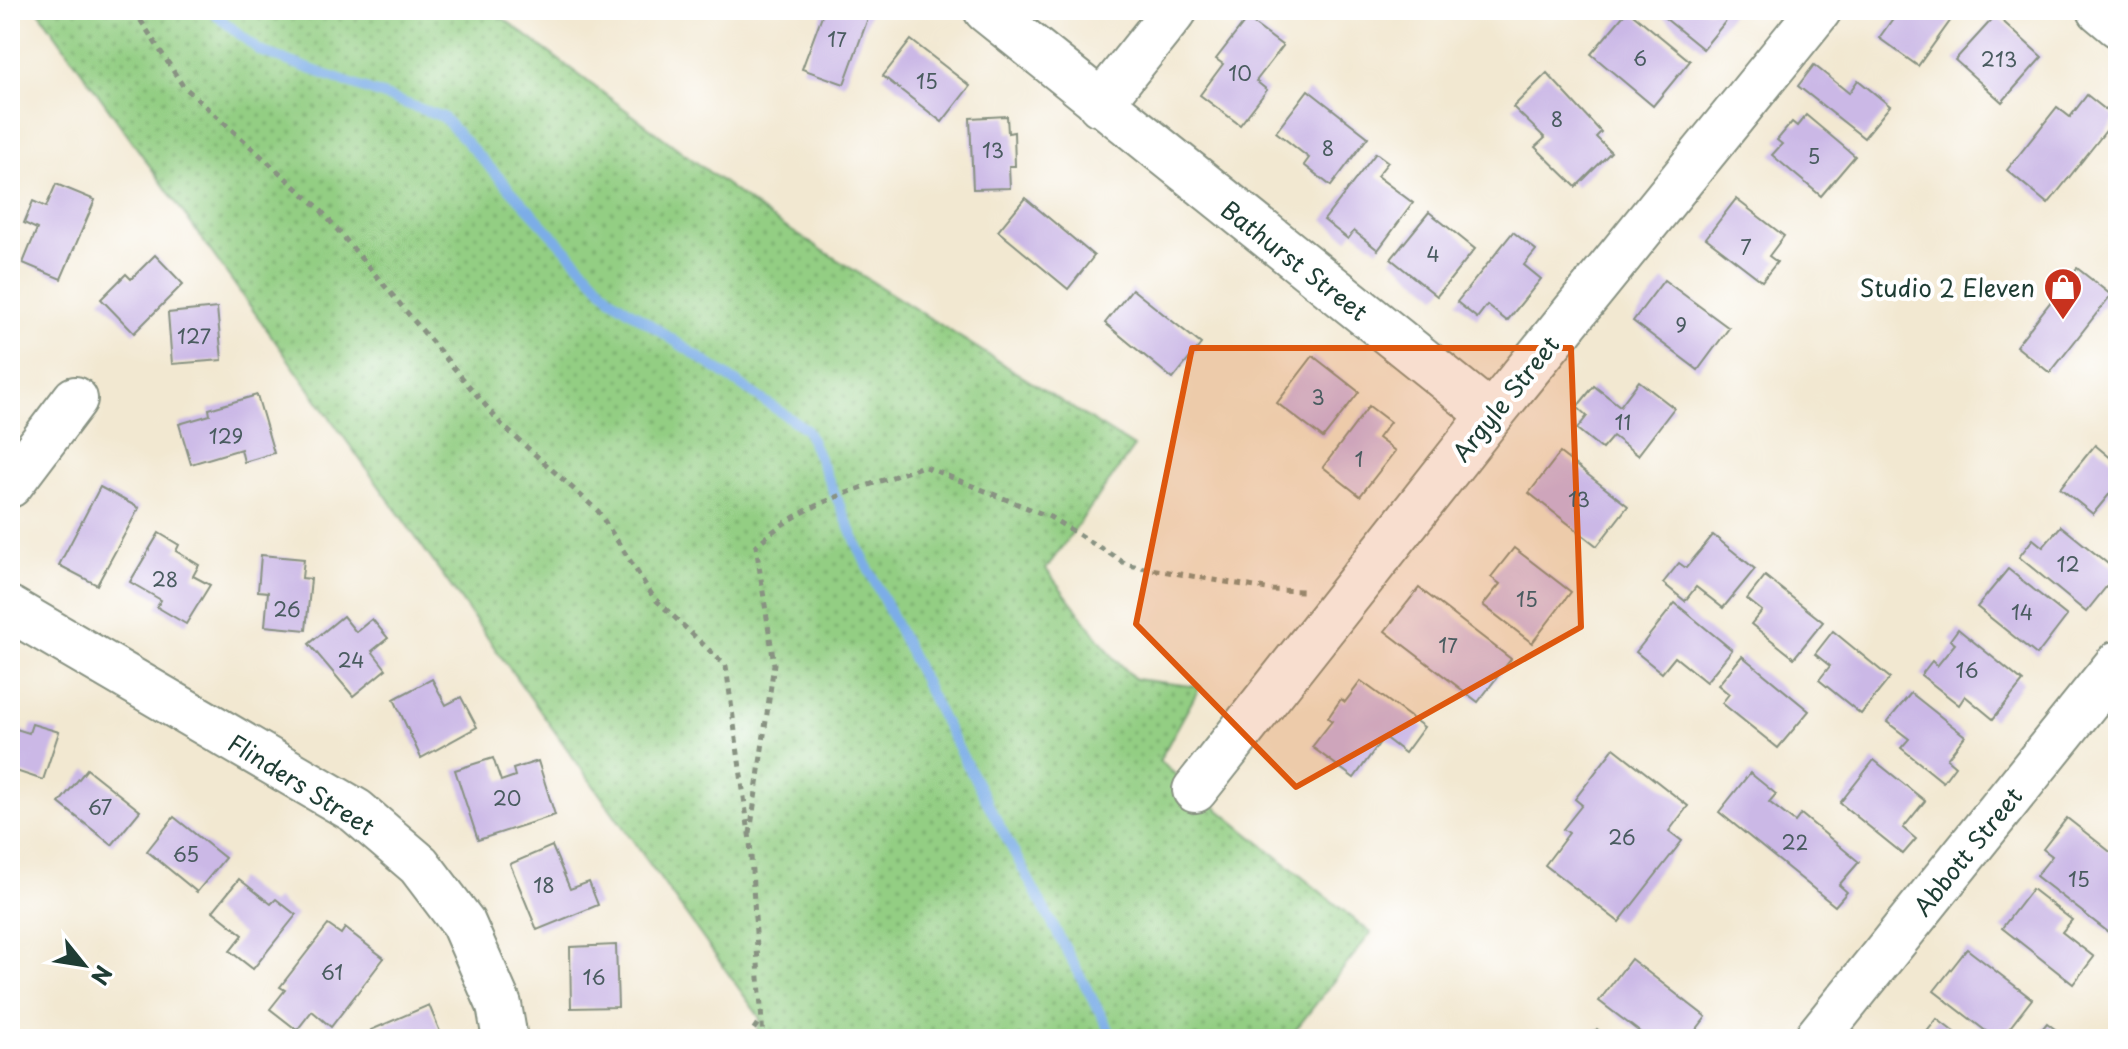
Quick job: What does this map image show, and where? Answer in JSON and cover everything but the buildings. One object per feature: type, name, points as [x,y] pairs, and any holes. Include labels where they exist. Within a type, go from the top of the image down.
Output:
[{"type":"main road","name":"Bathurst Street","points":[[986,10],[1491,415]]},
{"type":"main road","points":[[1100,104],[1175,10]]},
{"type":"main road","name":"Argyle Street","points":[[1195,790],[1491,415],[1819,10]]},
{"type":"main road","points":[[2100,10],[2118,25]]},
{"type":"main road","points":[[10,485],[75,399]]},
{"type":"main road","name":"Flinders Street","points":[[10,609],[356,811],[419,865],[463,923],[499,1005],[505,1039]]},
{"type":"main road","name":"Abbott Street","points":[[1816,1039],[2118,663]]},
{"type":"path","points":[[134,10],[183,86],[319,208],[502,425],[598,511],[654,598],[726,666],[750,841],[763,1039]]},
{"type":"path","points":[[750,841],[774,664],[756,546],[780,523],[809,508],[923,466],[1050,517],[1128,565],[1272,590],[1350,593]]},
{"type":"path","points":[[747,1039],[761,1019]]},
{"type":"highlighted area","points":[[1192,348],[1571,348],[1581,627],[1296,787],[1136,624]]},
{"type":"green space","points":[[38,10],[492,10],[768,216],[1134,447],[1046,569],[1114,658],[1135,679],[1200,687],[1159,761],[1371,933],[1294,1032],[1299,1039],[756,1039],[760,1018]]},
{"type":"waterway","points":[[210,10],[260,51],[443,117],[612,299],[806,429],[865,562],[941,716],[1114,1039]]},
{"type":"place","name":"Studio 2 Eleven","points":[[2063,321]]}]
